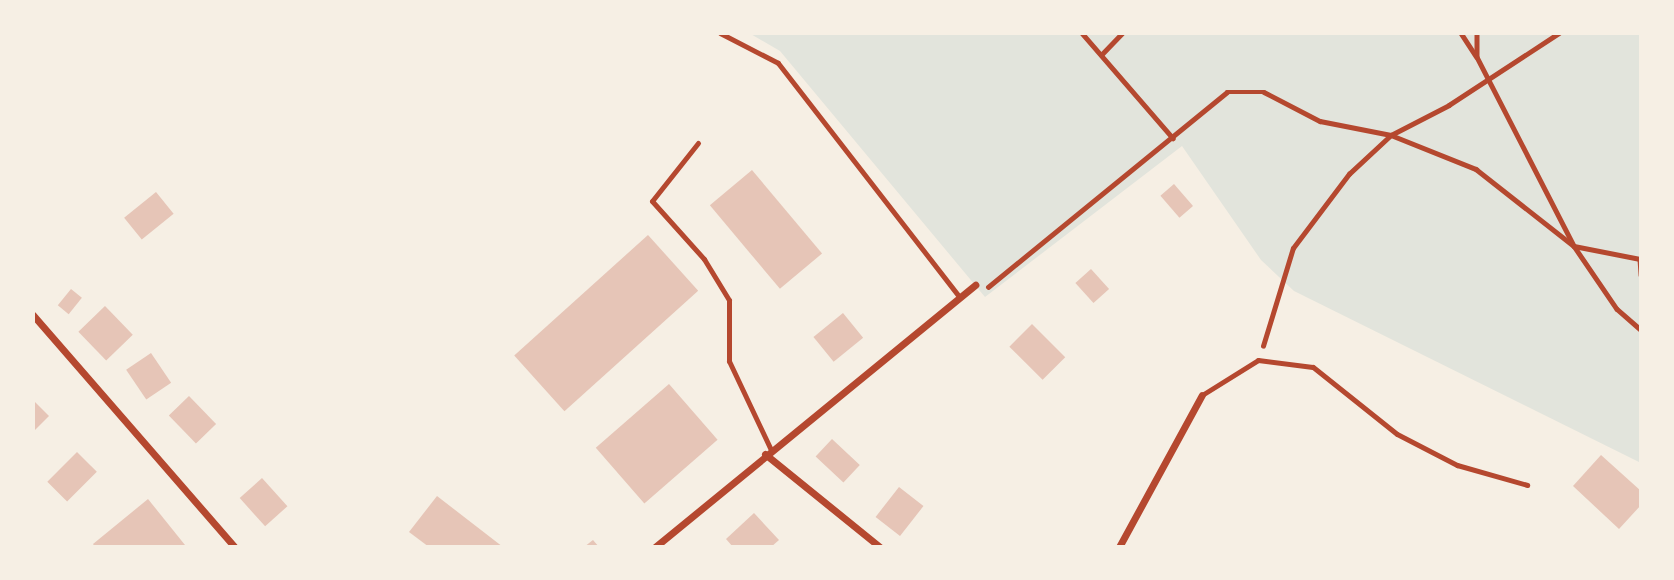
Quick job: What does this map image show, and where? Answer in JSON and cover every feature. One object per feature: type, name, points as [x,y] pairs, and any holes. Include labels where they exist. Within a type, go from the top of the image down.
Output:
[{"type":"street","points":[[655,547],[975,285]]},
{"type":"street","points":[[33,315],[234,547]]},
{"type":"street","points":[[1119,547],[1202,396]]},
{"type":"street","points":[[768,452],[880,547]]},
{"type":"lane","points":[[720,33],[778,63],[960,296]]},
{"type":"lane","points":[[698,144],[652,201],[704,259],[729,300],[729,361],[768,452]]},
{"type":"lane","points":[[1202,396],[1258,360],[1313,367],[1397,434],[1457,465],[1527,485]]},
{"type":"path","points":[[1082,33],[1173,138],[1227,92],[1264,92],[1320,121],[1391,135],[1476,169],[1574,246],[1640,257],[1641,275]]},
{"type":"path","points":[[1101,55],[1122,33]]},
{"type":"path","points":[[1461,33],[1491,76],[1574,246],[1617,309],[1641,330]]},
{"type":"path","points":[[1477,33],[1477,57]]},
{"type":"path","points":[[1258,360],[1293,248],[1349,174],[1391,135],[1449,106],[1559,33]]},
{"type":"shaded area","points":[[749,33],[1641,33],[1641,463],[1294,291],[1261,260],[1182,146],[985,297],[780,51]]},
{"type":"building","points":[[752,170],[822,253],[780,289],[710,205]]},
{"type":"building","points":[[1174,184],[1193,206],[1179,218],[1160,196]]},
{"type":"building","points":[[156,192],[174,214],[142,240],[124,218]]},
{"type":"building","points":[[648,235],[698,291],[564,411],[514,355]]},
{"type":"building","points":[[1091,269],[1109,289],[1093,303],[1075,283]]},
{"type":"building","points":[[71,289],[82,298],[69,314],[58,305]]},
{"type":"building","points":[[105,306],[133,335],[106,360],[78,332]]},
{"type":"building","points":[[843,313],[863,338],[834,362],[813,337]]},
{"type":"building","points":[[1032,324],[1065,357],[1043,380],[1009,347]]},
{"type":"building","points":[[151,353],[171,383],[146,400],[126,370]]},
{"type":"building","points":[[669,384],[718,440],[644,503],[596,448]]},
{"type":"building","points":[[189,396],[216,424],[196,444],[169,415]]},
{"type":"building","points":[[33,400],[49,416],[33,432]]},
{"type":"building","points":[[832,439],[860,465],[843,482],[816,457]]},
{"type":"building","points":[[77,452],[97,472],[67,501],[47,482]]},
{"type":"building","points":[[1601,455],[1641,491],[1641,505],[1619,529],[1573,486]]},
{"type":"building","points":[[262,478],[287,506],[265,526],[240,498]]},
{"type":"building","points":[[899,487],[923,506],[900,536],[876,517]]},
{"type":"building","points":[[437,496],[503,547],[429,547],[409,532]]},
{"type":"building","points":[[148,499],[185,545],[95,547],[93,544]]},
{"type":"building","points":[[754,513],[779,540],[771,547],[733,547],[726,539]]},
{"type":"building","points":[[593,540],[599,547],[584,547]]}]
